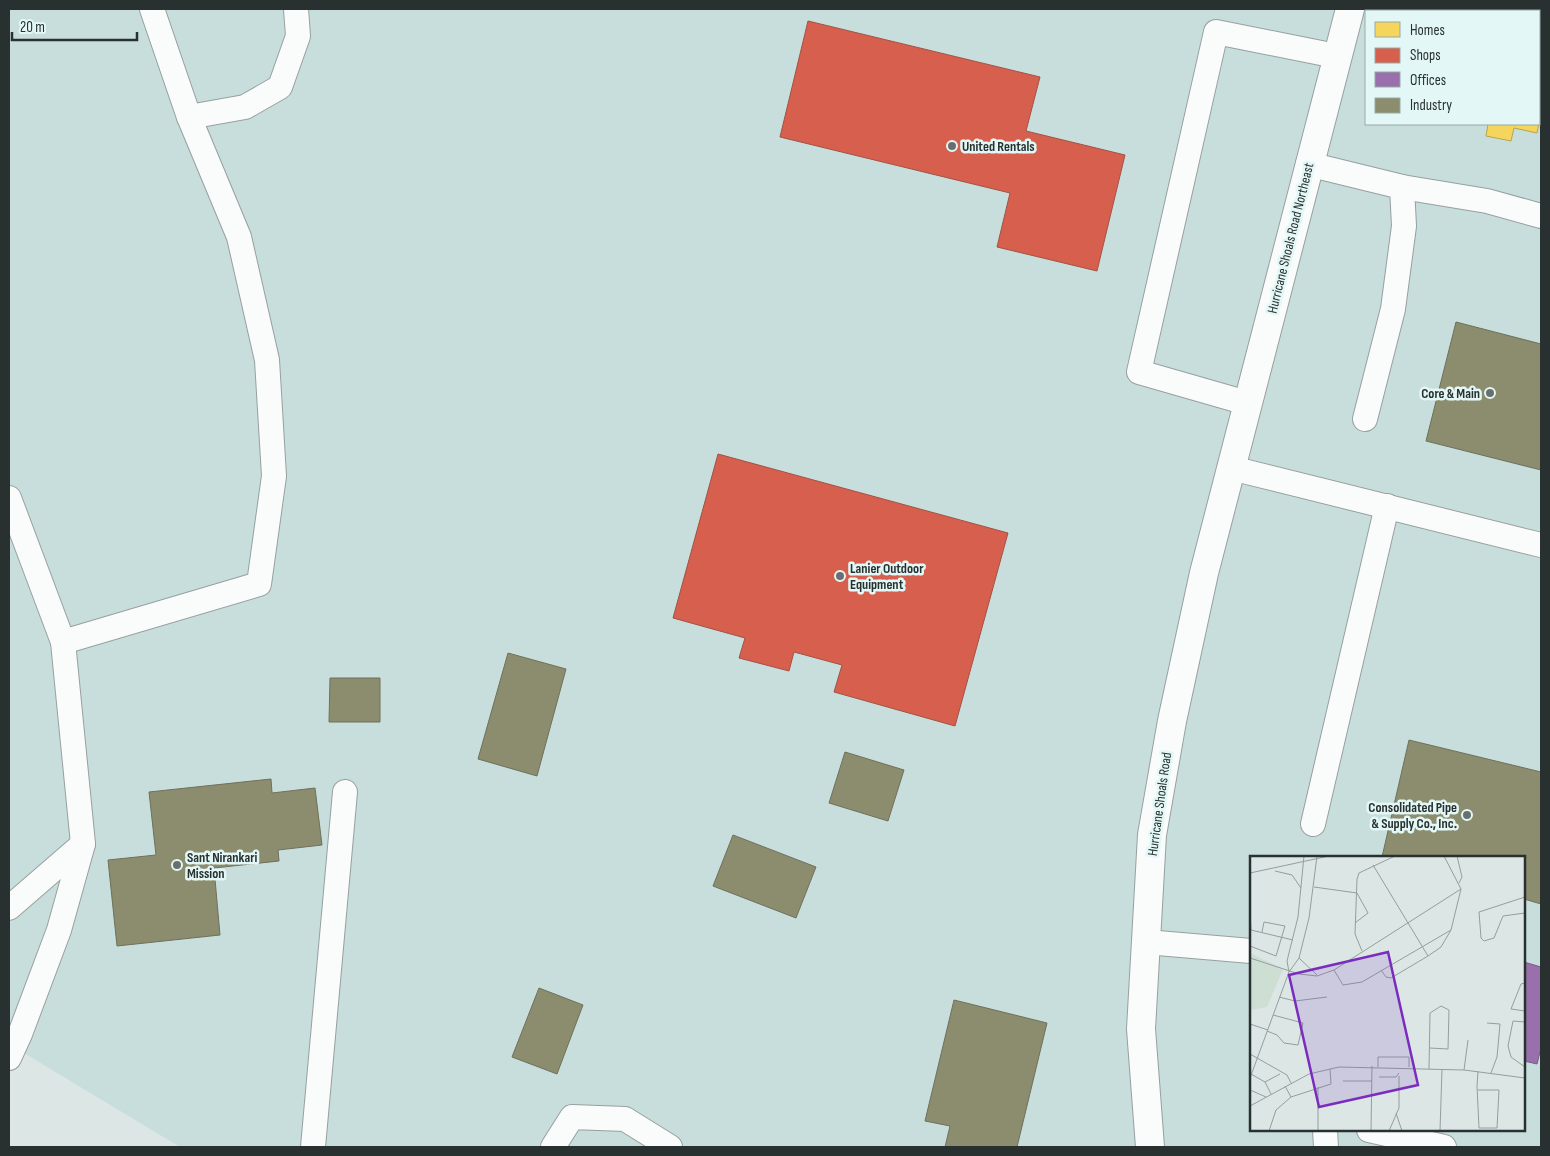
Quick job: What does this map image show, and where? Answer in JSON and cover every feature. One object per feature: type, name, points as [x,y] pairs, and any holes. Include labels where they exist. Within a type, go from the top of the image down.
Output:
[{"type":"street","name":"Hurricane Shoals Road Northeast","points":[[1231,468],[1336,56],[1350,9]]},
{"type":"street","name":"Hurricane Shoals Road","points":[[1150,1147],[1141,1029],[1152,835],[1172,721],[1204,573],[1231,468]]},
{"type":"lane","points":[[62,642],[259,584],[274,476],[267,360],[239,237],[189,117],[152,9]]},
{"type":"lane","points":[[189,117],[245,106],[280,87],[298,36],[296,9]]},
{"type":"lane","points":[[1248,403],[1139,372],[1216,32],[1336,56]]},
{"type":"lane","points":[[1308,164],[1402,188],[1487,201],[1541,216]]},
{"type":"lane","points":[[1365,419],[1393,309],[1404,226],[1402,188]]},
{"type":"lane","points":[[1231,468],[1541,545]]},
{"type":"lane","points":[[9,498],[62,642],[83,844],[59,930],[20,1034],[9,1058]]},
{"type":"lane","points":[[1313,824],[1386,506]]},
{"type":"lane","points":[[313,1147],[345,792]]},
{"type":"lane","points":[[9,908],[83,844]]},
{"type":"lane","points":[[1146,942],[1250,951]]},
{"type":"lane","points":[[553,1147],[572,1118],[625,1119],[637,1139],[670,1147]]},
{"type":"lane","points":[[1325,1131],[1326,1147]]},
{"type":"lane","points":[[1374,1131],[1444,1147]]},
{"type":"shaded area","points":[[9,9],[1541,9],[1541,1147],[180,1147],[9,1044]]},
{"type":"building: Homes","points":[[1540,74],[1541,74],[1540,118]]},
{"type":"building: Homes","points":[[1488,125],[1539,125],[1537,133],[1514,128],[1511,141],[1486,136]]},
{"type":"building: Shops","name":"United Rentals","points":[[808,21],[1040,77],[1026,131],[1125,155],[1097,271],[997,247],[1010,193],[780,137]]},
{"type":"building: Shops","name":"Lanier Outdoor Equipment","points":[[718,454],[1008,533],[955,726],[834,692],[842,665],[794,652],[789,671],[739,658],[745,638],[673,618]]},
{"type":"building: Offices","points":[[1525,962],[1541,967],[1541,1048],[1537,1064],[1525,1061]]},
{"type":"building: Industry","name":"Core & Main","points":[[1456,322],[1541,344],[1541,470],[1426,441]]},
{"type":"building: Industry","points":[[508,653],[566,669],[537,776],[478,759]]},
{"type":"building: Industry","points":[[330,678],[380,678],[380,722],[329,722]]},
{"type":"building: Industry","name":"Consolidated Pipe & Supply Co., Inc.","points":[[1409,740],[1541,772],[1541,904],[1525,899],[1525,856],[1382,856]]},
{"type":"building: Industry","points":[[845,752],[904,770],[888,821],[829,803]]},
{"type":"building: Industry","name":"Sant Nirankari Mission","points":[[271,779],[272,793],[315,788],[322,845],[278,850],[279,861],[214,868],[220,935],[117,946],[108,860],[156,855],[149,792]]},
{"type":"building: Industry","points":[[733,835],[816,867],[796,918],[713,886]]},
{"type":"building: Industry","points":[[539,988],[583,1005],[557,1074],[512,1057]]},
{"type":"building: Industry","points":[[954,1000],[1047,1023],[1017,1147],[945,1147],[950,1126],[925,1121]]},
{"type":"place","name":"United Rentals","points":[[952,146]]},
{"type":"place","name":"Core & Main","points":[[1490,393]]},
{"type":"place","name":"Lanier Outdoor Equipment","points":[[840,576]]},
{"type":"place","name":"Consolidated Pipe & Supply Co., Inc.","points":[[1467,815]]},
{"type":"place","name":"Sant Nirankari Mission","points":[[177,865]]}]
